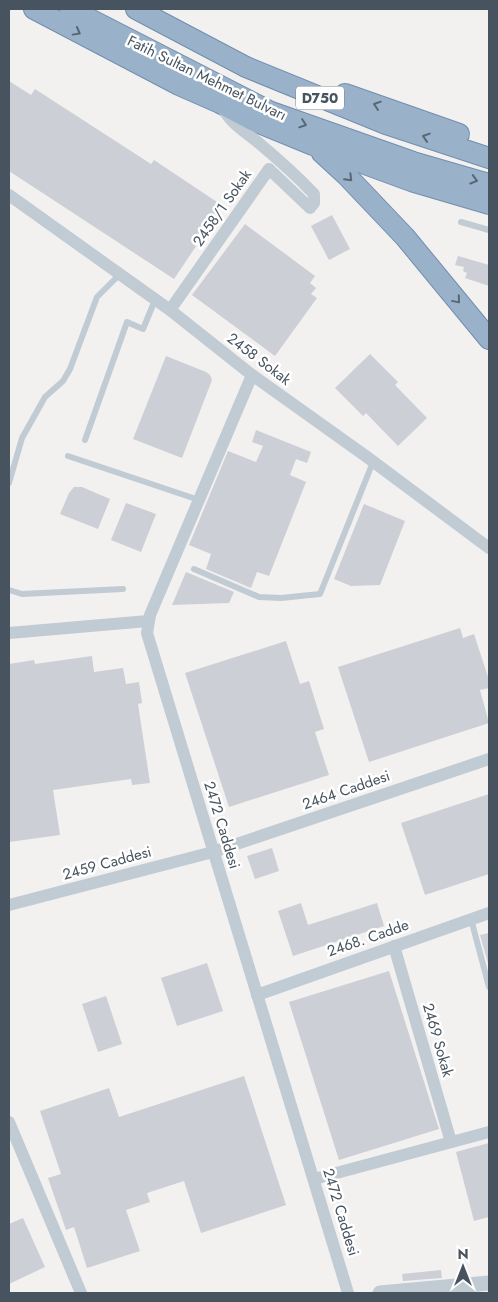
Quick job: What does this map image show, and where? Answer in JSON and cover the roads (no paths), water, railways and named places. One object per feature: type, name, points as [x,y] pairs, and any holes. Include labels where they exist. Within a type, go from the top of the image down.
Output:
[{"type":"highway","points":[[34,9],[179,86],[220,103]]},
{"type":"highway","name":"Fatih Sultan Mehmet Bulvarı","points":[[70,9],[271,112],[413,162],[489,184]]},
{"type":"highway","name":"Fatih Sultan Mehmet Bulvarı","points":[[136,9],[158,21],[489,148]]},
{"type":"highway","name":"D750","points":[[195,74],[220,103],[252,120],[313,145],[414,182],[489,204]]},
{"type":"highway","points":[[313,145],[347,176],[405,237],[487,334]]},
{"type":"street","name":"2458/1 Sokak","points":[[170,310],[269,169],[310,208],[314,203],[314,194],[303,182],[259,142],[242,131],[228,117],[220,103]]},
{"type":"street","name":"2458 Sokak","points":[[9,195],[170,310],[252,375],[489,548]]},
{"type":"street","name":"2472 Caddesi","points":[[252,375],[148,621],[147,633],[348,1293]]},
{"type":"street","points":[[9,633],[148,621]]},
{"type":"street","name":"2464 Caddesi","points":[[213,852],[489,759]]},
{"type":"street","name":"2459 Caddesi","points":[[9,905],[213,852]]},
{"type":"street","name":"2468. Cadde","points":[[257,995],[489,913]]},
{"type":"street","name":"2469 Sokak","points":[[394,946],[452,1142]]},
{"type":"street","points":[[9,1122],[81,1293]]},
{"type":"street","points":[[314,1179],[489,1132]]},
{"type":"street","points":[[380,1293],[489,1283]]},
{"type":"lane","points":[[461,222],[489,230]]},
{"type":"lane","points":[[9,483],[22,438],[45,397],[63,381],[70,369],[97,297],[120,274]]},
{"type":"lane","points":[[85,440],[127,322],[143,329],[155,300]]},
{"type":"lane","points":[[68,456],[199,500]]},
{"type":"lane","points":[[194,569],[259,597],[281,598],[320,594],[373,462]]},
{"type":"lane","points":[[9,590],[22,594],[123,589]]},
{"type":"lane","points":[[470,919],[489,987]]}]
